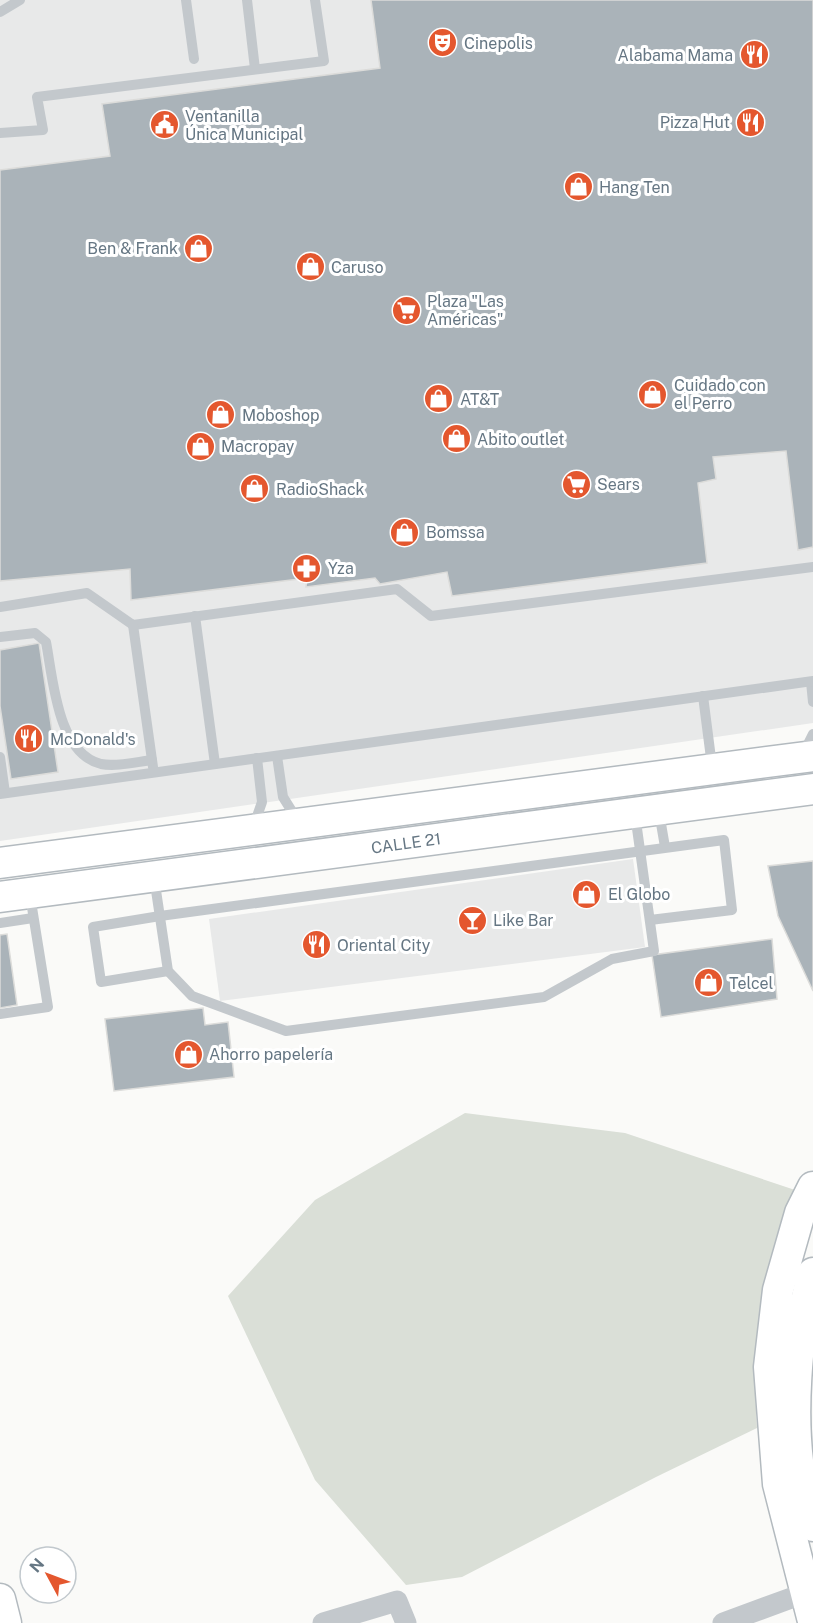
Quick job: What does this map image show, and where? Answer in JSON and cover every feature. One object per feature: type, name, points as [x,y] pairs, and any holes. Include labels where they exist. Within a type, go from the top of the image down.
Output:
[{"type":"street","name":"CALLE 21","points":[[0,863],[712,769],[809,749]]},
{"type":"street","name":"CALLE 21","points":[[0,897],[31,906],[154,877],[813,789]]},
{"type":"street","points":[[530,794],[534,826]]},
{"type":"street","points":[[813,1187],[801,1213],[778,1290],[769,1367],[790,1485],[805,1593],[813,1621]]},
{"type":"street","points":[[813,1273],[805,1302],[805,1372],[790,1485],[813,1526]]},
{"type":"street","points":[[723,1623],[805,1593]]},
{"type":"street","points":[[0,1599],[6,1623]]},
{"type":"street","points":[[323,1623],[397,1601],[406,1623]]},
{"type":"lane","points":[[0,12],[20,0]]},
{"type":"lane","points":[[186,0],[194,59]]},
{"type":"lane","points":[[247,0],[255,69]]},
{"type":"lane","points":[[0,133],[43,130],[37,97],[324,61],[315,0]]},
{"type":"lane","points":[[0,607],[87,592],[133,625],[397,589],[431,616],[813,567]]},
{"type":"lane","points":[[195,616],[214,764]]},
{"type":"lane","points":[[133,625],[153,773]]},
{"type":"lane","points":[[0,638],[35,633],[46,642],[60,717],[86,757],[105,764],[152,760]]},
{"type":"lane","points":[[0,757],[2,793],[812,681],[813,702]]},
{"type":"lane","points":[[703,696],[712,769]]},
{"type":"lane","points":[[277,756],[283,797],[300,824]]},
{"type":"lane","points":[[252,830],[262,802],[257,758]]},
{"type":"lane","points":[[647,811],[665,847]]},
{"type":"lane","points":[[154,877],[168,971],[192,996],[286,1031],[544,997],[612,959],[654,951],[640,850],[647,811]]},
{"type":"lane","points":[[168,971],[101,982],[93,927],[724,840],[732,910],[650,920]]},
{"type":"lane","points":[[0,923],[31,906],[48,1006],[0,1014]]},
{"type":"shaded area","name":"Plaza \"Las Américas\"","points":[[0,0],[813,0],[813,723],[0,841]]},
{"type":"shaded area","points":[[633,859],[645,947],[220,1001],[209,919]]},
{"type":"shaded area","points":[[465,1113],[625,1133],[798,1191],[772,1262],[761,1305],[756,1357],[757,1428],[462,1577],[406,1585],[315,1480],[228,1296],[315,1200]]},
{"type":"building","name":"Plaza \"Las Américas\"","points":[[371,0],[813,0],[813,547],[798,550],[786,451],[713,457],[716,479],[698,483],[707,563],[452,596],[447,572],[380,584],[375,578],[306,587],[307,578],[131,600],[130,569],[0,581],[0,170],[110,156],[102,104],[380,68]]},
{"type":"building","name":"McDonald's","points":[[39,643],[58,772],[11,779],[0,706],[0,650]]},
{"type":"building","points":[[813,861],[813,991],[778,916],[768,866]]},
{"type":"building","points":[[7,934],[17,1005],[0,1008],[0,935]]},
{"type":"building","points":[[772,939],[777,999],[661,1017],[652,955]]},
{"type":"building","points":[[203,1008],[205,1025],[228,1022],[234,1077],[114,1091],[105,1019]]},
{"type":"place","name":"Cinepolis","points":[[443,43]]},
{"type":"place","name":"Alabama Mama","points":[[754,55]]},
{"type":"place","name":"Pizza Hut","points":[[751,122]]},
{"type":"place","name":"Ventanilla Única Municipal","points":[[164,125]]},
{"type":"place","name":"Hang Ten","points":[[578,187]]},
{"type":"place","name":"Ben & Frank","points":[[199,248]]},
{"type":"place","name":"Caruso","points":[[310,267]]},
{"type":"place","name":"Plaza \"Las Américas\"","points":[[406,310]]},
{"type":"place","name":"Cuidado con el Perro","points":[[653,394]]},
{"type":"place","name":"AT&T","points":[[439,399]]},
{"type":"place","name":"Moboshop","points":[[221,415]]},
{"type":"place","name":"Abito outlet","points":[[456,439]]},
{"type":"place","name":"Macropay","points":[[200,446]]},
{"type":"place","name":"Sears","points":[[576,484]]},
{"type":"place","name":"RadioShack","points":[[255,489]]},
{"type":"place","name":"Bomssa","points":[[405,532]]},
{"type":"place","name":"Yza","points":[[307,568]]},
{"type":"place","name":"McDonald's","points":[[29,739]]},
{"type":"place","name":"El Globo","points":[[587,894]]},
{"type":"place","name":"Like Bar","points":[[472,920]]},
{"type":"place","name":"Oriental City","points":[[316,945]]},
{"type":"place","name":"Telcel","points":[[708,983]]},
{"type":"place","name":"Ahorro papelería","points":[[188,1054]]}]
